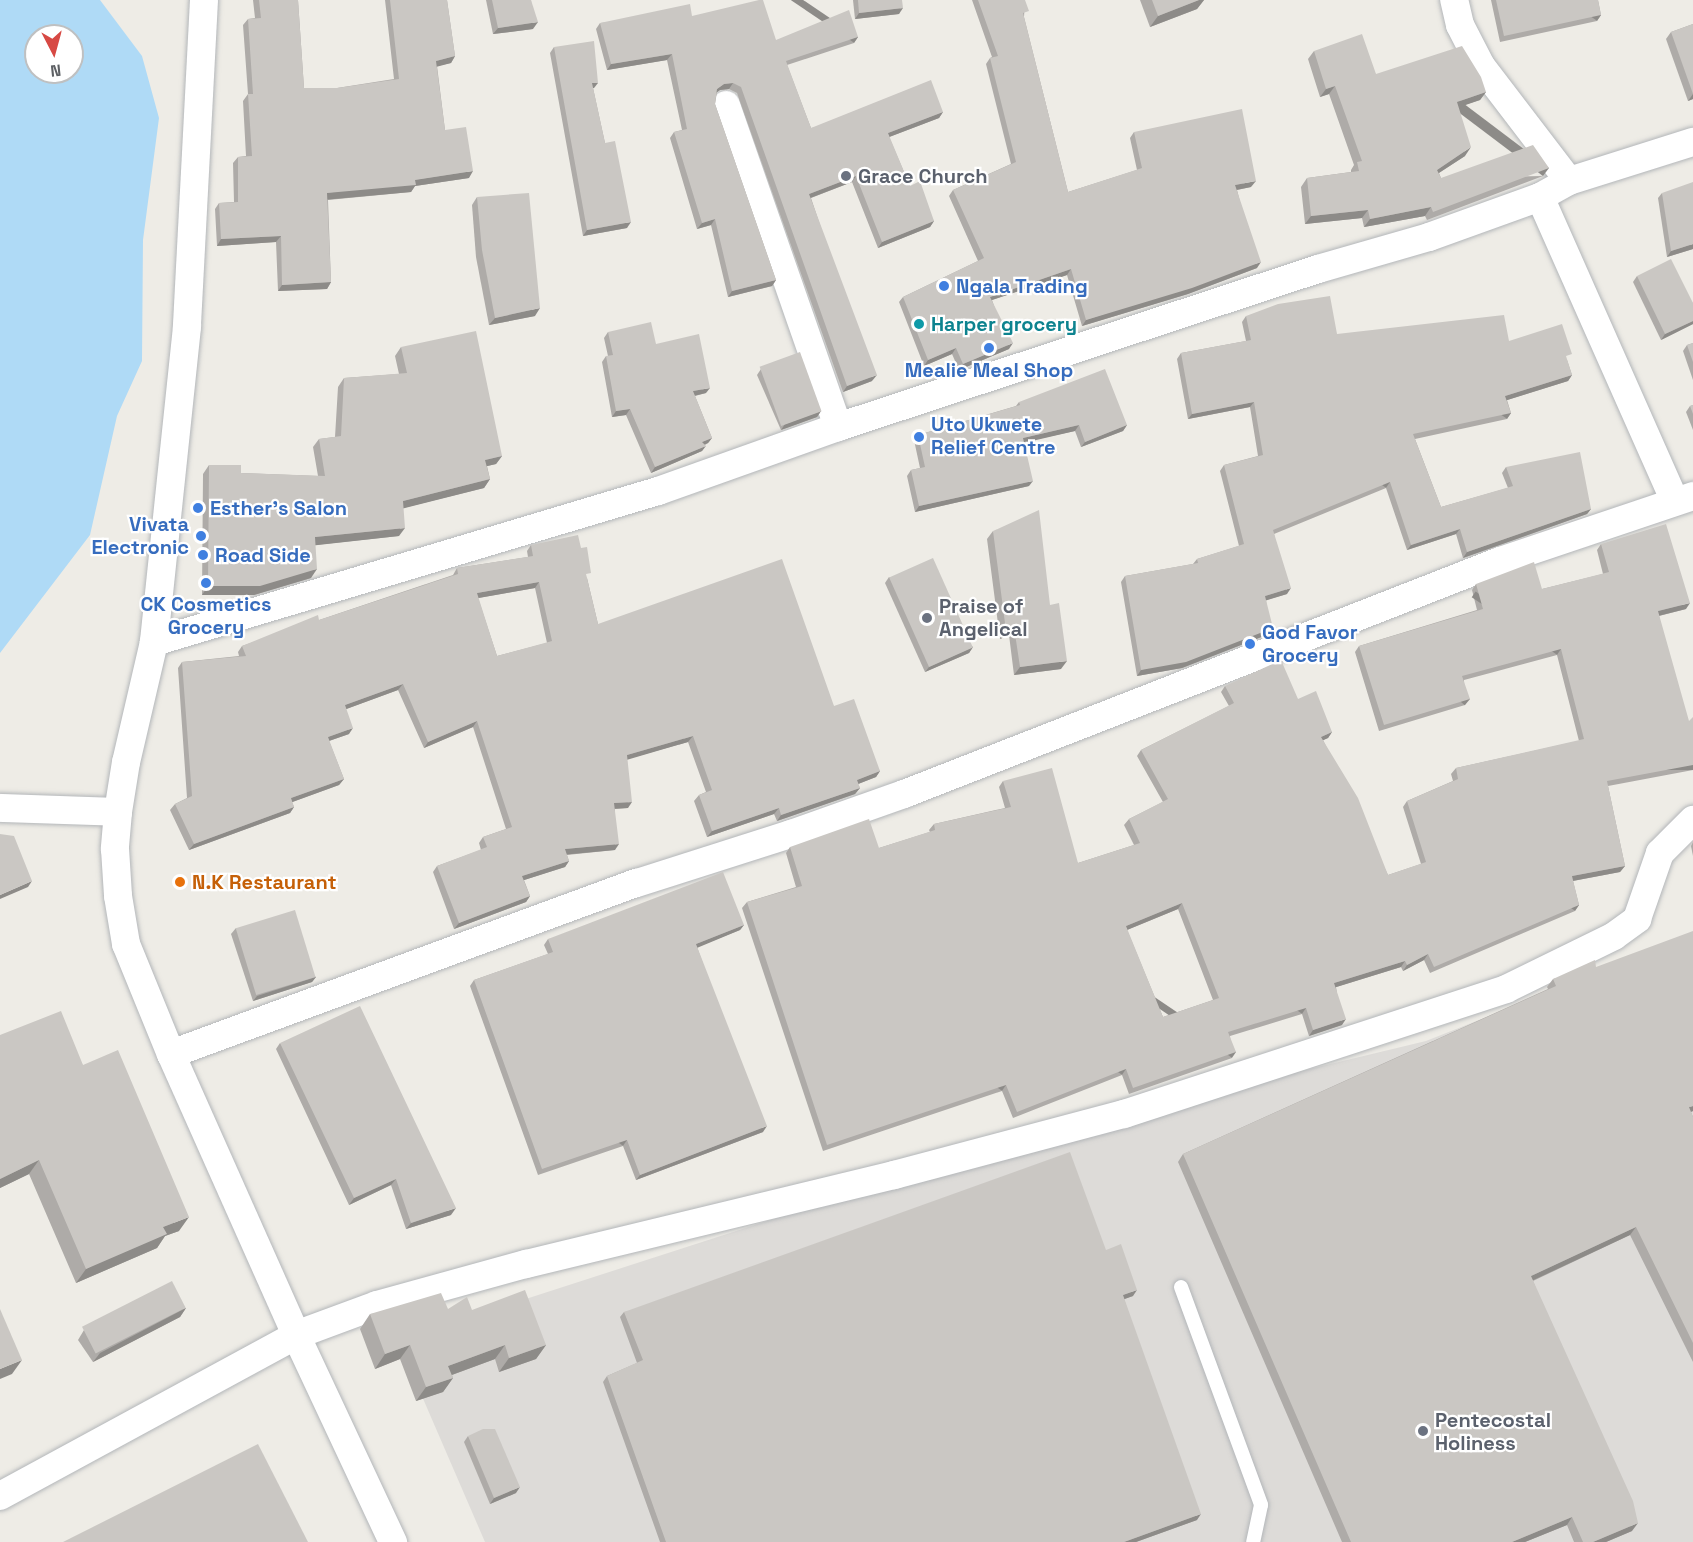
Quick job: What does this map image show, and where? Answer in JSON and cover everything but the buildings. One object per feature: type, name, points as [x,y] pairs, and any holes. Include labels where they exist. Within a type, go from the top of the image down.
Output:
[{"type":"street","points":[[204,0],[187,327],[154,642],[118,812],[117,872],[126,944],[171,1054],[296,1335],[393,1542]]},
{"type":"street","points":[[1454,0],[1460,25],[1481,66],[1569,181]]},
{"type":"street","points":[[726,105],[838,427]]},
{"type":"street","points":[[154,642],[658,491],[838,427],[1318,269],[1429,237],[1540,198],[1569,181],[1693,142]]},
{"type":"street","points":[[171,1054],[637,883],[791,834],[904,794],[1500,561],[1684,498],[1540,198]]},
{"type":"street","points":[[0,808],[118,812]]},
{"type":"street","points":[[0,1496],[296,1335],[377,1305],[526,1264],[838,1190],[1124,1114],[1506,989],[1614,936],[1637,919],[1660,853],[1693,820]]},
{"type":"lane","points":[[1181,1287],[1261,1504],[1253,1542]]},
{"type":"shaded area","points":[[1693,935],[1693,1542],[485,1542],[421,1394],[448,1324],[1031,1136],[1426,1041]]},
{"type":"water","points":[[0,0],[100,0],[142,56],[159,118],[143,240],[142,361],[117,416],[90,535],[0,653]]},
{"type":"place","name":"Grace Church","points":[[846,176]]},
{"type":"place","name":"Ngala Trading","points":[[944,286]]},
{"type":"place","name":"Harper grocery","points":[[919,324]]},
{"type":"place","name":"Mealie Meal Shop","points":[[989,348]]},
{"type":"place","name":"Uto Ukwete Relief Centre","points":[[919,437]]},
{"type":"place","name":"Esther's Salon","points":[[198,508]]},
{"type":"place","name":"Vivata Electronic","points":[[201,536]]},
{"type":"place","name":"Road Side","points":[[203,555]]},
{"type":"place","name":"CK Cosmetics Grocery","points":[[206,583]]},
{"type":"place","name":"Praise of Angelical","points":[[927,618]]},
{"type":"place","name":"God Favor Grocery","points":[[1250,644]]},
{"type":"place","name":"N.K Restaurant","points":[[180,882]]},
{"type":"place","name":"Pentecostal Holiness","points":[[1423,1431]]}]
